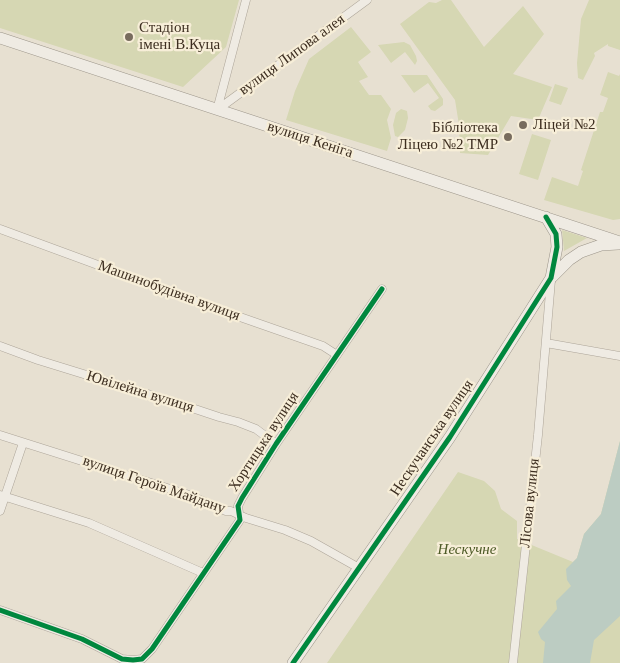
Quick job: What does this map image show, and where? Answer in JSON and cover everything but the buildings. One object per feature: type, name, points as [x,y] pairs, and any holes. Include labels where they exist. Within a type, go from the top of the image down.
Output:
[{"type":"main road","name":"вулиця Кеніга","points":[[0,38],[620,243]]},
{"type":"main road","name":"Нескучанська вулиця","points":[[293,663],[450,437],[552,278],[557,247],[556,234],[546,218]]},
{"type":"main road","points":[[552,278],[565,263],[581,252],[601,245],[620,243]]},
{"type":"street","points":[[217,110],[246,0]]},
{"type":"street","name":"вулиця Липова алея","points":[[217,110],[367,0]]},
{"type":"street","name":"Машинобудівна вулиця","points":[[0,229],[323,346],[337,355]]},
{"type":"street","name":"Лісова вулиця","points":[[513,663],[538,435],[552,278]]},
{"type":"street","name":"Хортицька вулиця","points":[[0,610],[82,639],[122,658],[142,659],[152,648],[240,520],[238,506],[276,444],[382,289]]},
{"type":"street","points":[[546,343],[620,356]]},
{"type":"street","name":"Ювілейна вулиця","points":[[0,346],[57,366],[256,428],[276,444]]},
{"type":"street","name":"вулиця Героїв Майдану","points":[[0,435],[186,494],[311,540],[359,568]]},
{"type":"street","points":[[0,511],[2,495],[24,443]]},
{"type":"street","points":[[2,495],[89,523],[203,573]]},
{"type":"green space","name":"Стадіон імені В.Куца","points":[[0,0],[239,0],[226,47],[183,87],[0,28]]},
{"type":"green space","points":[[442,0],[451,0],[484,47],[523,6],[544,34],[513,74],[552,87],[538,120],[511,116],[488,155],[460,153],[459,125],[455,100],[400,24],[429,2],[436,3]]},
{"type":"green space","points":[[589,0],[620,0],[620,50],[608,46],[608,44],[594,53],[595,56],[583,80],[578,78],[577,63],[581,19]]},
{"type":"green space","points":[[351,27],[371,52],[358,62],[368,77],[359,81],[369,95],[381,95],[391,109],[387,120],[391,138],[387,151],[286,120],[295,91],[309,59]]},
{"type":"green space","points":[[404,42],[410,45],[416,56],[417,61],[415,65],[405,52],[391,63],[378,45]]},
{"type":"green space","points":[[608,72],[619,76],[620,74],[620,219],[613,220],[544,200],[552,177],[578,186],[583,171],[581,170],[600,112],[603,112],[608,98],[600,95]]},
{"type":"green space","points":[[401,75],[427,75],[443,99],[443,105],[435,111],[431,110],[428,106],[439,98],[428,83],[414,93]]},
{"type":"green space","points":[[555,84],[568,88],[561,105],[549,101]]},
{"type":"green space","points":[[401,109],[407,111],[408,118],[405,130],[398,137],[395,136],[393,125],[396,113]]},
{"type":"green space","points":[[532,134],[551,140],[538,180],[519,174]]},
{"type":"green space","points":[[562,230],[587,238],[564,251]]},
{"type":"green space","name":"Нескучне","points":[[620,441],[620,663],[327,663],[458,472],[484,481],[495,491],[501,509],[517,521],[517,539],[573,562],[577,558],[584,534],[601,514]]},
{"type":"shaded area","points":[[620,441],[620,616],[594,640],[590,663],[543,663],[545,642],[541,639],[538,632],[557,609],[556,601],[571,586],[567,580],[566,569],[577,558],[584,534],[601,514]]},
{"type":"cycle path","points":[[293,663],[450,437],[551,278],[557,247],[556,234],[546,217]]},
{"type":"cycle path","points":[[0,610],[82,639],[122,659],[142,659],[152,649],[240,520],[238,506],[242,498],[276,444],[382,289]]},
{"type":"place","name":"Стадіон імені В.Куца","points":[[129,37]]},
{"type":"place","name":"Ліцей №2","points":[[523,125]]},
{"type":"place","name":"Бібліотека Ліцею №2 ТМР","points":[[508,137]]}]
